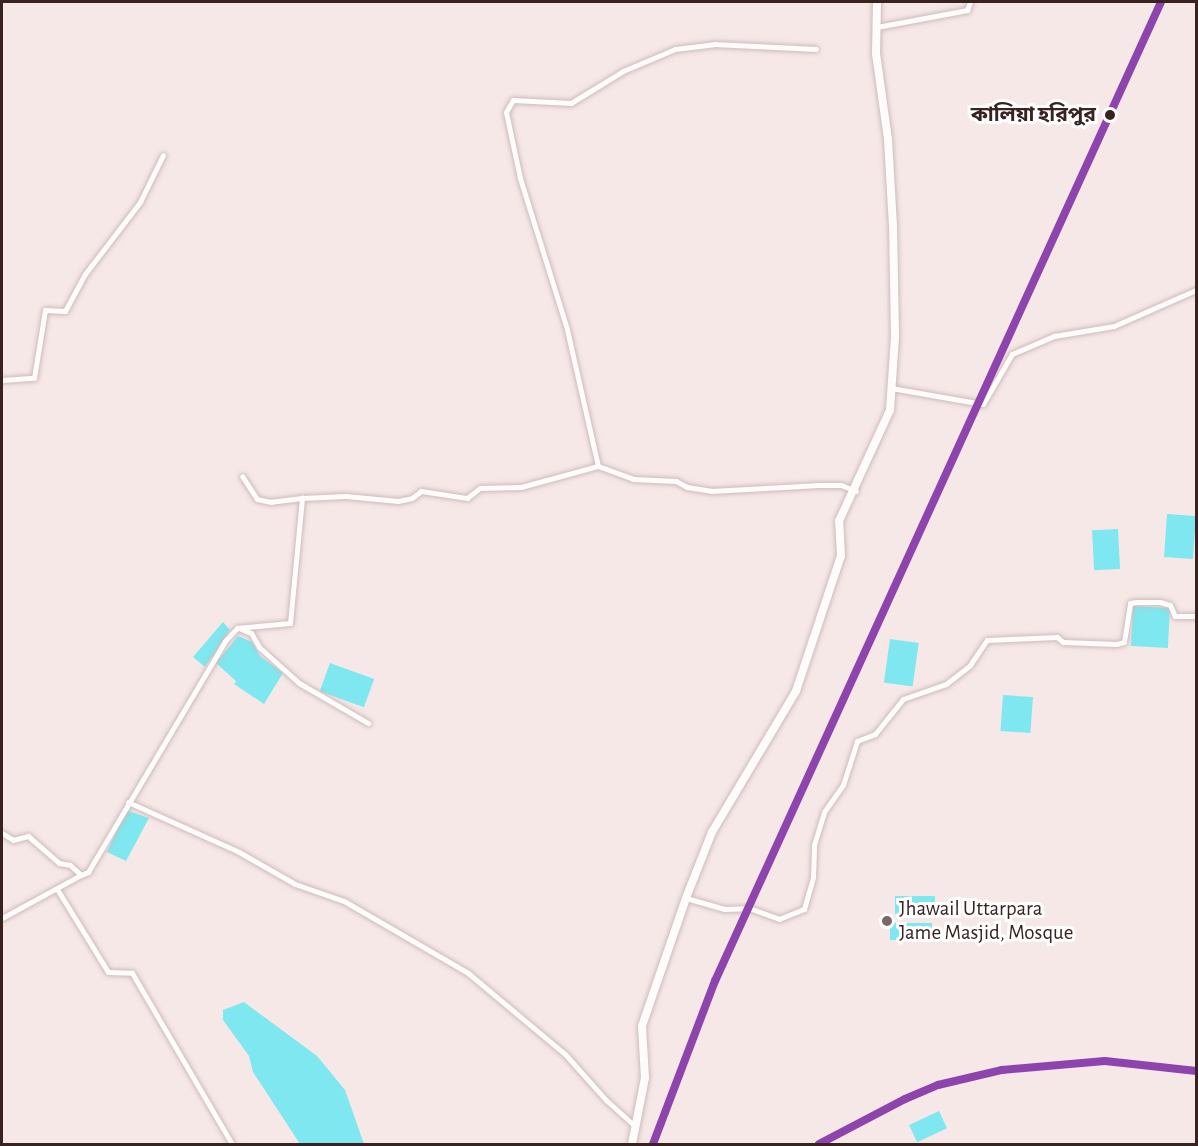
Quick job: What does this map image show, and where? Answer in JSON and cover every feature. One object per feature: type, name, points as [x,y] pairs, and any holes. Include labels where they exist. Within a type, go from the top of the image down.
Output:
[{"type":"main road","points":[[632,1144],[645,1078],[642,1026],[686,897],[712,832],[796,691],[841,555],[839,521],[856,491],[890,410],[895,337],[893,226],[877,2]]},
{"type":"street","points":[[877,27],[967,10],[970,2]]},
{"type":"street","points":[[598,466],[567,329],[520,178],[506,112],[513,100],[571,103],[623,71],[675,49],[714,44],[816,49]]},
{"type":"street","points":[[2,380],[34,378],[45,310],[65,311],[85,274],[140,202],[163,155]]},
{"type":"street","points":[[891,388],[983,404],[1012,354],[1054,336],[1114,326],[1197,290]]},
{"type":"street","points":[[242,476],[257,499],[272,502],[346,496],[398,501],[412,498],[421,491],[467,498],[480,488],[521,487],[598,466],[633,479],[676,481],[687,487],[711,491],[841,485],[856,491]]},
{"type":"street","points":[[2,918],[88,872],[225,641],[237,628],[290,623],[302,498]]},
{"type":"street","points":[[686,897],[724,909],[749,909],[779,919],[804,909],[813,877],[814,845],[824,812],[843,785],[857,741],[875,734],[903,699],[946,684],[970,665],[987,640],[1057,637],[1090,645],[1124,642],[1130,603],[1137,602],[1160,602],[1170,605],[1175,615],[1197,616]]},
{"type":"street","points":[[237,628],[251,633],[259,646],[299,682],[368,723]]},
{"type":"street","points":[[128,802],[239,852],[295,884],[344,901],[468,973],[565,1054],[606,1100],[636,1127]]},
{"type":"street","points":[[2,833],[13,840],[28,836],[55,861],[70,865],[81,875]]},
{"type":"street","points":[[57,889],[108,972],[132,973],[232,1144]]},
{"type":"water","points":[[1167,514],[1196,516],[1193,559],[1164,557]]},
{"type":"water","points":[[1118,529],[1120,569],[1094,570],[1092,530]]},
{"type":"water","points":[[1133,606],[1170,608],[1168,648],[1131,646]]},
{"type":"water","points":[[223,622],[230,630],[205,667],[193,657]]},
{"type":"water","points":[[238,636],[252,642],[260,656],[283,673],[264,704],[234,684],[236,681],[216,663]]},
{"type":"water","points":[[890,639],[919,643],[913,687],[884,683]]},
{"type":"water","points":[[330,663],[374,679],[364,707],[320,691]]},
{"type":"water","points":[[1003,695],[1033,697],[1030,733],[1000,731]]},
{"type":"water","points":[[126,810],[149,818],[126,861],[107,852]]},
{"type":"water","points":[[895,896],[935,896],[935,914],[895,914]]},
{"type":"water","points":[[890,923],[932,923],[932,940],[890,940]]},
{"type":"water","points":[[244,1002],[317,1056],[345,1090],[364,1144],[300,1144],[253,1072],[249,1056],[223,1020],[223,1010]]},
{"type":"water","points":[[939,1111],[947,1128],[917,1142],[909,1125]]},
{"type":"transit line","points":[[653,1144],[715,981],[1161,2]]},
{"type":"transit line","points":[[819,1144],[905,1099],[938,1085],[1002,1070],[1105,1061],[1196,1071]]},
{"type":"place","name":"কালিয়া হরিপুর","points":[[1110,115]]},
{"type":"place","name":"Jhawail Uttarpara Jame Masjid, Mosque","points":[[887,921]]}]
